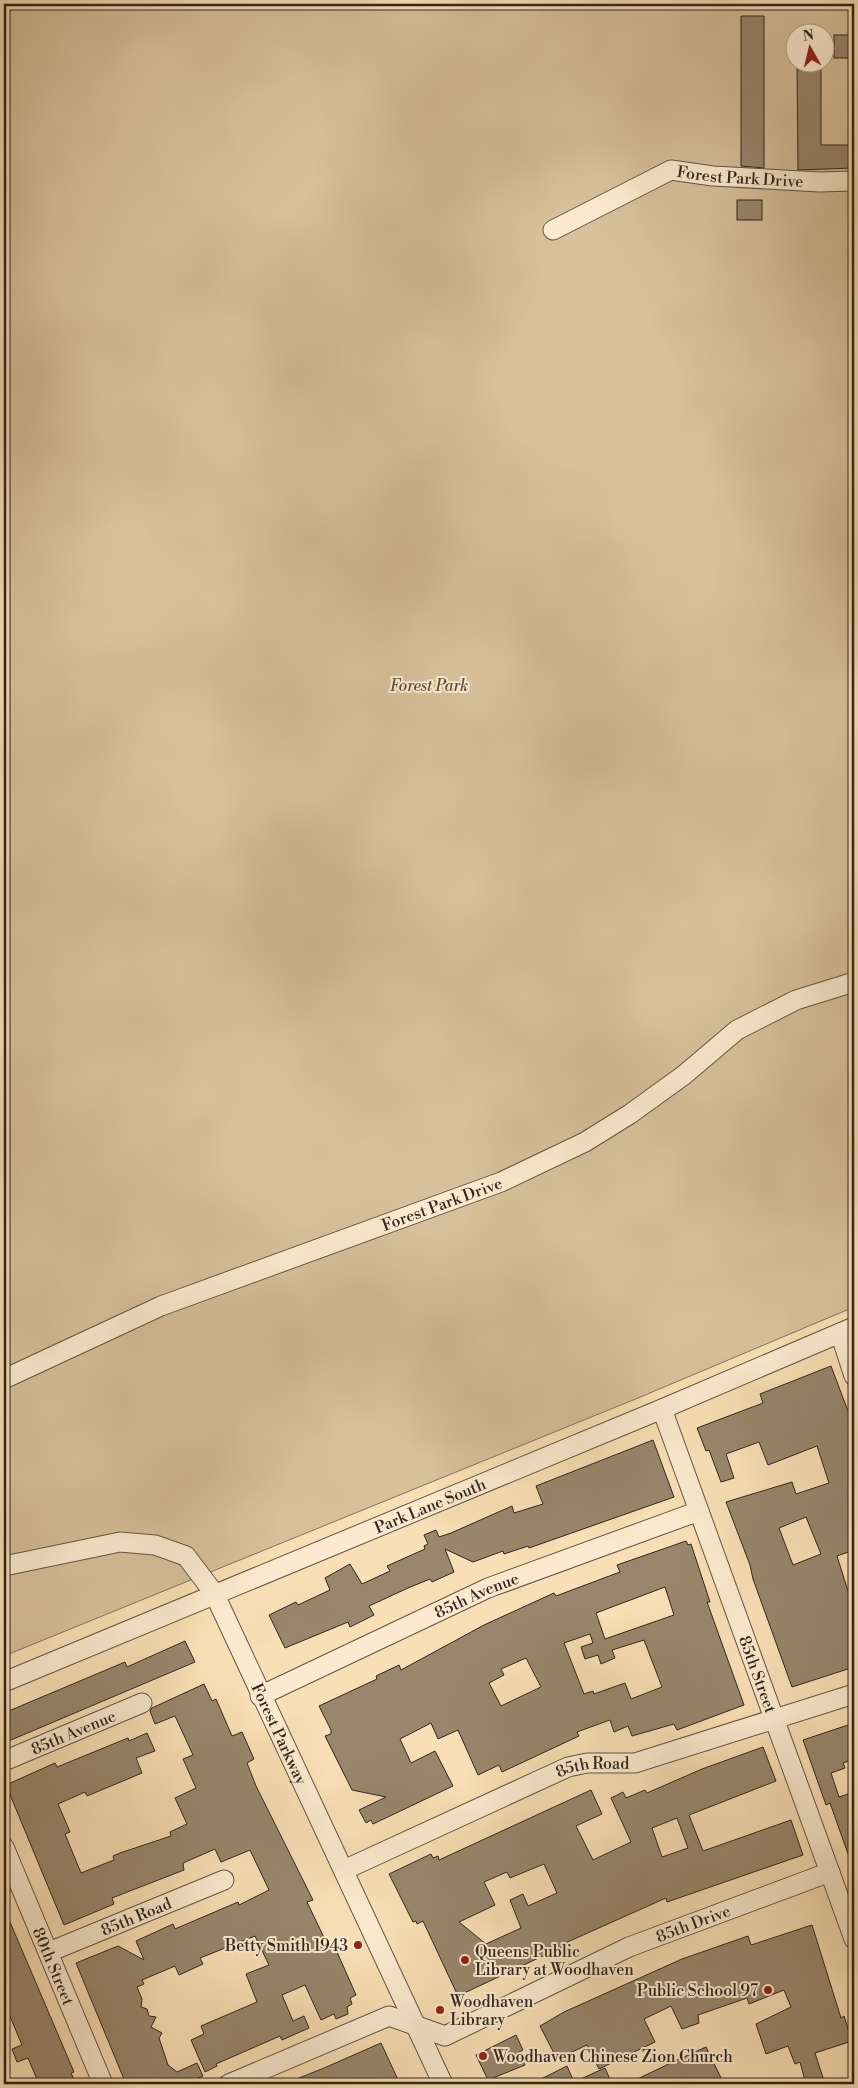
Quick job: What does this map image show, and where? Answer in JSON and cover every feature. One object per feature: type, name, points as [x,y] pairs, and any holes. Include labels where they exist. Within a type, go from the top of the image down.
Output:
[{"type":"street","name":"Forest Park Drive","points":[[553,230],[671,170],[713,176],[820,182],[854,181]]},
{"type":"street","name":"Forest Park Drive","points":[[4,1379],[161,1306],[501,1182],[585,1142],[630,1114],[684,1075],[737,1030],[796,1000],[854,982]]},
{"type":"street","points":[[847,1330],[854,1376]]},
{"type":"street","name":"Park Lane South","points":[[4,1682],[214,1593],[662,1409],[847,1330]]},
{"type":"street","name":"85th Street","points":[[662,1409],[854,1939]]},
{"type":"street","name":"85th Avenue","points":[[260,1696],[488,1588],[699,1511]]},
{"type":"street","name":"Forest Parkway","points":[[4,1566],[120,1542],[155,1545],[186,1556],[214,1593],[260,1696],[344,1870],[443,2084]]},
{"type":"street","name":"85th Road","points":[[344,1870],[568,1767],[587,1762],[635,1763],[854,1694]]},
{"type":"street","name":"85th Avenue","points":[[4,1761],[142,1703]]},
{"type":"street","name":"80th Street","points":[[4,1847],[103,2084]]},
{"type":"street","name":"85th Drive","points":[[229,2084],[389,2016],[445,2036],[628,1948],[830,1872]]},
{"type":"street","name":"85th Road","points":[[48,1952],[224,1880]]},
{"type":"green space","name":"Forest Park","points":[[4,4],[854,4],[854,1307],[638,1398],[4,1656]]},
{"type":"building","points":[[741,16],[764,16],[764,168],[741,166]]},
{"type":"building","points":[[836,35],[854,35],[854,58],[836,58]]},
{"type":"building","points":[[797,72],[821,72],[821,145],[854,145],[854,168],[798,170]]},
{"type":"building","points":[[737,200],[762,200],[762,220],[737,220]]},
{"type":"building","points":[[831,1366],[854,1427],[854,1550],[837,1556],[852,1604],[854,1603],[854,1667],[792,1687],[726,1502],[792,1482],[796,1494],[829,1483],[817,1446],[768,1465],[759,1442],[726,1454],[734,1478],[721,1482],[709,1450],[706,1451],[697,1428],[763,1403],[760,1394]],"holes":[[[806,1517],[821,1554],[793,1565],[779,1528]]]},
{"type":"building","points":[[653,1440],[674,1497],[529,1548],[528,1546],[504,1554],[503,1551],[473,1562],[445,1549],[454,1572],[432,1582],[430,1579],[369,1606],[374,1615],[350,1627],[348,1622],[285,1648],[269,1615],[296,1602],[298,1605],[330,1590],[325,1578],[350,1564],[362,1584],[390,1571],[387,1566],[425,1549],[424,1546],[428,1544],[424,1535],[436,1530],[439,1537],[512,1506],[514,1513],[543,1504],[536,1486]]},
{"type":"building","points":[[686,1541],[688,1545],[691,1544],[710,1602],[707,1602],[744,1705],[677,1730],[674,1724],[632,1736],[628,1726],[614,1732],[610,1720],[577,1732],[579,1736],[502,1772],[499,1765],[478,1775],[458,1730],[438,1739],[431,1723],[400,1739],[411,1763],[435,1751],[453,1786],[373,1824],[371,1820],[366,1823],[359,1810],[386,1797],[352,1790],[325,1736],[331,1734],[331,1730],[319,1706],[377,1679],[376,1676],[399,1665],[401,1670],[484,1625],[554,1593],[556,1596],[620,1572],[617,1565]],"holes":[[[665,1587],[674,1615],[605,1639],[596,1613]],[[590,1634],[593,1643],[581,1647],[585,1659],[598,1655],[601,1664],[615,1658],[612,1650],[644,1640],[662,1687],[631,1699],[625,1683],[594,1694],[593,1691],[584,1694],[564,1643]],[[526,1658],[541,1687],[501,1706],[489,1683],[504,1675],[501,1669]]]},
{"type":"building","points":[[185,1641],[195,1662],[4,1743],[4,1713],[125,1662],[127,1667]]},
{"type":"building","points":[[204,1684],[212,1701],[216,1699],[232,1736],[242,1732],[254,1759],[247,1763],[256,1786],[313,1900],[307,1902],[329,1948],[332,1946],[337,1952],[356,1995],[350,1998],[352,2004],[347,2007],[348,2014],[336,2019],[334,2014],[321,2020],[305,1985],[282,1995],[293,2021],[304,2016],[309,2028],[282,2040],[280,2036],[216,2064],[217,2066],[205,2072],[191,2040],[204,2034],[201,2026],[257,2002],[246,1974],[269,1965],[255,1936],[200,1958],[203,1964],[179,1975],[175,1966],[142,1980],[144,1984],[137,1987],[142,1999],[141,2007],[147,2009],[149,2016],[156,2017],[151,2027],[162,2033],[159,2038],[168,2065],[177,2072],[197,2063],[203,2076],[191,2081],[195,2084],[126,2084],[76,1963],[118,1946],[144,1960],[136,1941],[173,1924],[175,1929],[238,1902],[239,1905],[269,1890],[250,1850],[221,1862],[215,1849],[183,1863],[184,1870],[112,1898],[114,1904],[64,1925],[6,1785],[55,1763],[57,1767],[128,1738],[129,1741],[147,1733],[155,1751],[136,1758],[142,1773],[87,1796],[85,1792],[58,1804],[70,1832],[65,1834],[81,1873],[114,1860],[113,1856],[120,1853],[171,1836],[170,1832],[187,1824],[175,1798],[196,1788],[183,1759],[193,1755],[175,1716],[155,1724],[150,1711],[152,1708]]},
{"type":"building","points":[[851,1724],[854,1734],[854,1759],[843,1763],[845,1768],[831,1773],[839,1797],[854,1792],[854,1865],[852,1865],[830,1803],[826,1805],[803,1740]]},
{"type":"building","points":[[763,1747],[776,1781],[689,1815],[703,1851],[791,1820],[803,1855],[667,1902],[666,1898],[563,1944],[564,1946],[458,1996],[423,1921],[417,1924],[416,1921],[413,1922],[389,1874],[431,1854],[433,1858],[438,1856],[439,1860],[591,1790],[602,1814],[576,1826],[593,1860],[631,1842],[611,1798],[623,1792],[626,1798],[645,1790],[647,1793],[702,1769]],"holes":[[[677,1818],[688,1848],[662,1857],[652,1828]],[[544,1864],[557,1893],[528,1906],[523,1894],[510,1900],[521,1928],[486,1944],[459,1922],[495,1905],[484,1882],[507,1872],[510,1878]]]},
{"type":"building","points":[[4,1908],[74,2072],[71,2073],[76,2084],[39,2084],[28,2058],[17,2062],[12,2049],[22,2045],[4,2002]]},
{"type":"building","points":[[812,1925],[841,2018],[844,2016],[852,2041],[815,2053],[825,2084],[806,2084],[800,2062],[795,2064],[788,2046],[766,2054],[756,2024],[791,2007],[784,1990],[749,2004],[747,1998],[698,2015],[699,2023],[682,2029],[671,2006],[644,2019],[655,2042],[599,2069],[587,2045],[557,2059],[540,2026],[564,2012],[682,1959],[748,1936],[751,1945]]},
{"type":"building","points":[[516,2035],[523,2050],[519,2052],[525,2065],[488,2080],[476,2055]]},
{"type":"building","points":[[381,2043],[400,2084],[284,2084],[324,2068]]},
{"type":"building","points":[[706,2047],[724,2084],[627,2084],[675,2061]]},
{"type":"building","points":[[567,2066],[574,2082],[605,2068],[612,2084],[531,2084]]},
{"type":"place","name":"Betty Smith 1943","points":[[358,1945]]},
{"type":"place","name":"Queens Public Library at Woodhaven","points":[[465,1960]]},
{"type":"place","name":"Public School 97","points":[[768,1990]]},
{"type":"place","name":"Woodhaven Library","points":[[440,2010]]},
{"type":"place","name":"Woodhaven Chinese Zion Church","points":[[483,2056]]}]
